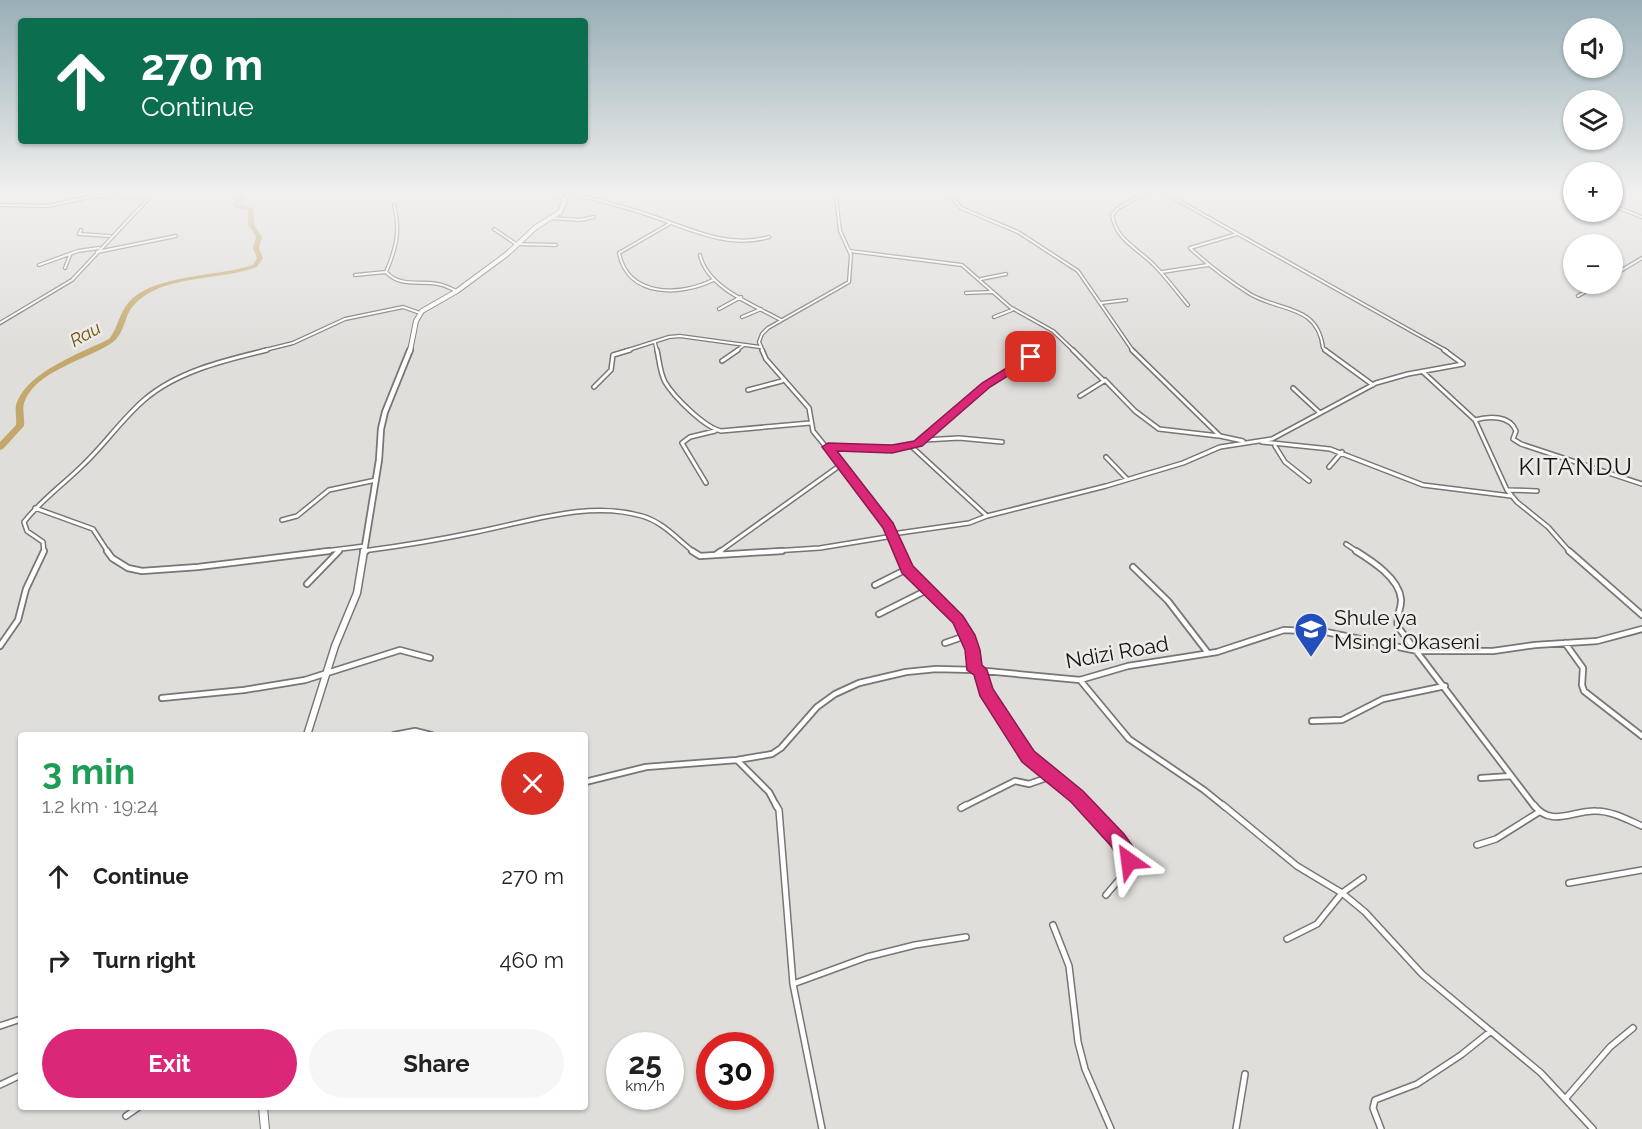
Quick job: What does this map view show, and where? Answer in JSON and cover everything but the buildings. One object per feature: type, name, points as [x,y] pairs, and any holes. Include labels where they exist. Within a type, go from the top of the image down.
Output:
[{"type":"street","points":[[0,323],[67,284],[103,245]]},
{"type":"street","points":[[96,252],[133,245]]},
{"type":"street","points":[[386,272],[397,245]]},
{"type":"street","points":[[308,732],[335,646],[357,593],[376,480],[381,429],[385,412],[409,356],[416,321],[420,313],[457,291],[515,245]]},
{"type":"street","points":[[543,245],[556,245]]},
{"type":"street","points":[[633,245],[619,253],[628,271],[641,283],[666,292],[687,290],[713,280]]},
{"type":"street","points":[[847,245],[850,250],[851,268],[849,282],[846,286],[764,332],[760,347],[771,368],[809,408],[813,431],[879,512],[893,535],[907,569],[958,620],[968,635],[977,670],[986,691],[1028,756],[1077,796],[1128,854],[1127,868],[1106,895]]},
{"type":"street","points":[[1038,245],[1071,265],[1085,277],[1128,346],[1220,436]]},
{"type":"street","points":[[1129,245],[1161,273],[1188,305]]},
{"type":"street","points":[[1201,245],[1190,248],[1208,265],[1252,295],[1303,314],[1319,328],[1323,348],[1373,385]]},
{"type":"street","points":[[35,508],[93,529],[111,558],[128,568],[142,571],[423,543],[571,513],[591,512],[631,514],[654,520],[700,556],[820,548],[969,523],[987,516],[1183,463],[1220,447],[1284,434],[1320,412],[1387,379],[1464,364],[1445,350],[1257,245]]},
{"type":"street","points":[[39,265],[87,249],[100,248]]},
{"type":"street","points":[[850,250],[965,266],[1013,309],[1044,324],[1135,411],[1159,429],[1220,436],[1247,442]]},
{"type":"street","points":[[65,268],[70,254]]},
{"type":"street","points":[[700,255],[702,266],[713,280],[782,320]]},
{"type":"street","points":[[1623,269],[1642,258]]},
{"type":"street","points":[[1161,273],[1208,265]]},
{"type":"street","points":[[355,275],[386,272],[398,282],[436,284],[457,291]]},
{"type":"street","points":[[980,279],[1006,274]]},
{"type":"street","points":[[966,293],[993,292]]},
{"type":"street","points":[[1578,296],[1582,294]]},
{"type":"street","points":[[719,309],[742,297]]},
{"type":"street","points":[[1101,303],[1126,300]]},
{"type":"street","points":[[0,646],[17,622],[26,589],[44,553],[43,542],[27,531],[23,525],[35,508],[74,474],[144,399],[168,382],[231,359],[293,343],[345,319],[408,307],[420,313]]},
{"type":"street","points":[[742,317],[761,309]]},
{"type":"street","points":[[994,317],[1013,309]]},
{"type":"street","points":[[594,387],[611,370],[613,355],[669,337],[680,336],[760,347]]},
{"type":"street","points":[[655,343],[664,381],[699,420],[716,430]]},
{"type":"street","points":[[722,361],[744,345]]},
{"type":"street","points":[[828,447],[892,449],[911,446],[924,440],[986,385],[1031,357]]},
{"type":"street","points":[[1423,372],[1475,420],[1511,496],[1548,527],[1587,567],[1642,615]]},
{"type":"street","points":[[1080,396],[1101,384],[1103,379]]},
{"type":"street","points":[[748,390],[782,381]]},
{"type":"street","points":[[1293,388],[1320,412]]},
{"type":"street","points":[[1475,420],[1501,418],[1514,426],[1516,431],[1514,439],[1521,444],[1642,484]]},
{"type":"street","points":[[706,483],[682,443],[690,437],[716,430],[811,423]]},
{"type":"street","points":[[924,440],[959,438],[1002,442]]},
{"type":"street","points":[[1258,441],[1275,446],[1306,445],[1342,452],[1414,483],[1511,496]]},
{"type":"street","points":[[911,446],[987,516]]},
{"type":"street","points":[[1275,446],[1285,462],[1309,481]]},
{"type":"street","points":[[1329,467],[1342,452]]},
{"type":"street","points":[[1106,457],[1127,479]]},
{"type":"street","points":[[714,556],[842,464]]},
{"type":"street","points":[[282,520],[297,516],[329,490],[376,480]]},
{"type":"street","points":[[1507,490],[1537,491]]},
{"type":"street","points":[[1346,544],[1387,575],[1396,586],[1401,597],[1395,621],[1539,812],[1553,819],[1581,812],[1599,811],[1642,826]]},
{"type":"street","points":[[307,584],[339,550]]},
{"type":"street","points":[[1133,567],[1168,601],[1209,653]]},
{"type":"street","points":[[875,585],[907,569]]},
{"type":"street","points":[[879,614],[927,590]]},
{"type":"street","name":"Ndizi Road","points":[[588,781],[646,767],[737,760],[772,754],[781,748],[817,707],[835,694],[858,683],[906,672],[936,669],[977,670],[1080,680],[1128,666],[1209,653],[1274,632],[1295,630],[1326,632],[1419,651],[1493,651],[1597,641],[1642,629]]},
{"type":"street","points":[[945,643],[968,635]]},
{"type":"street","points":[[1565,643],[1583,668],[1581,684],[1584,691],[1642,736]]},
{"type":"street","points":[[162,698],[243,692],[326,675],[405,649],[417,656],[430,657]]},
{"type":"street","points":[[1080,680],[1116,725],[1141,749],[1204,790],[1297,866],[1341,893],[1381,927],[1422,974],[1491,1031],[1566,1098],[1593,1129]]},
{"type":"street","points":[[1312,722],[1342,720],[1365,706],[1383,699],[1445,686]]},
{"type":"street","points":[[737,760],[769,792],[779,810],[793,984],[822,1129]]},
{"type":"street","points":[[961,808],[1015,781],[1029,784],[1053,776]]},
{"type":"street","points":[[1480,778],[1511,776]]},
{"type":"street","points":[[1477,845],[1496,839],[1539,812]]},
{"type":"street","points":[[1569,883],[1642,870]]},
{"type":"street","points":[[1287,939],[1317,924],[1341,893],[1363,878]]},
{"type":"street","points":[[1053,925],[1069,966],[1078,1042],[1085,1069],[1111,1129]]},
{"type":"street","points":[[793,984],[867,957],[915,945],[966,937]]},
{"type":"street","points":[[0,1026],[18,1020]]},
{"type":"street","points":[[1566,1098],[1610,1047],[1633,1028]]},
{"type":"street","points":[[1381,1129],[1373,1108],[1375,1100],[1417,1084],[1461,1055],[1491,1031]]},
{"type":"street","points":[[1236,1129],[1245,1074]]},
{"type":"street","points":[[0,1085],[18,1076]]},
{"type":"street","points":[[126,1116],[135,1110]]},
{"type":"street","points":[[263,1110],[265,1129]]},
{"type":"waterway","name":"Rau","points":[[0,447],[20,426],[21,402],[36,382],[74,358],[111,340],[128,308],[137,298],[164,284],[226,274],[255,266],[260,258],[257,245]]},
{"type":"place","name":"Shule ya Msingi Okaseni","points":[[1311,658]]},
{"type":"district","name":"KITANDU","points":[[1576,466]]},
{"type":"route","points":[[1031,357],[986,385],[918,444],[892,449],[828,447],[879,512],[892,534],[907,569],[958,620],[968,635],[975,659],[975,670],[980,670],[986,691],[1028,756],[1077,796],[1118,840],[1128,854],[1129,861]]}]
